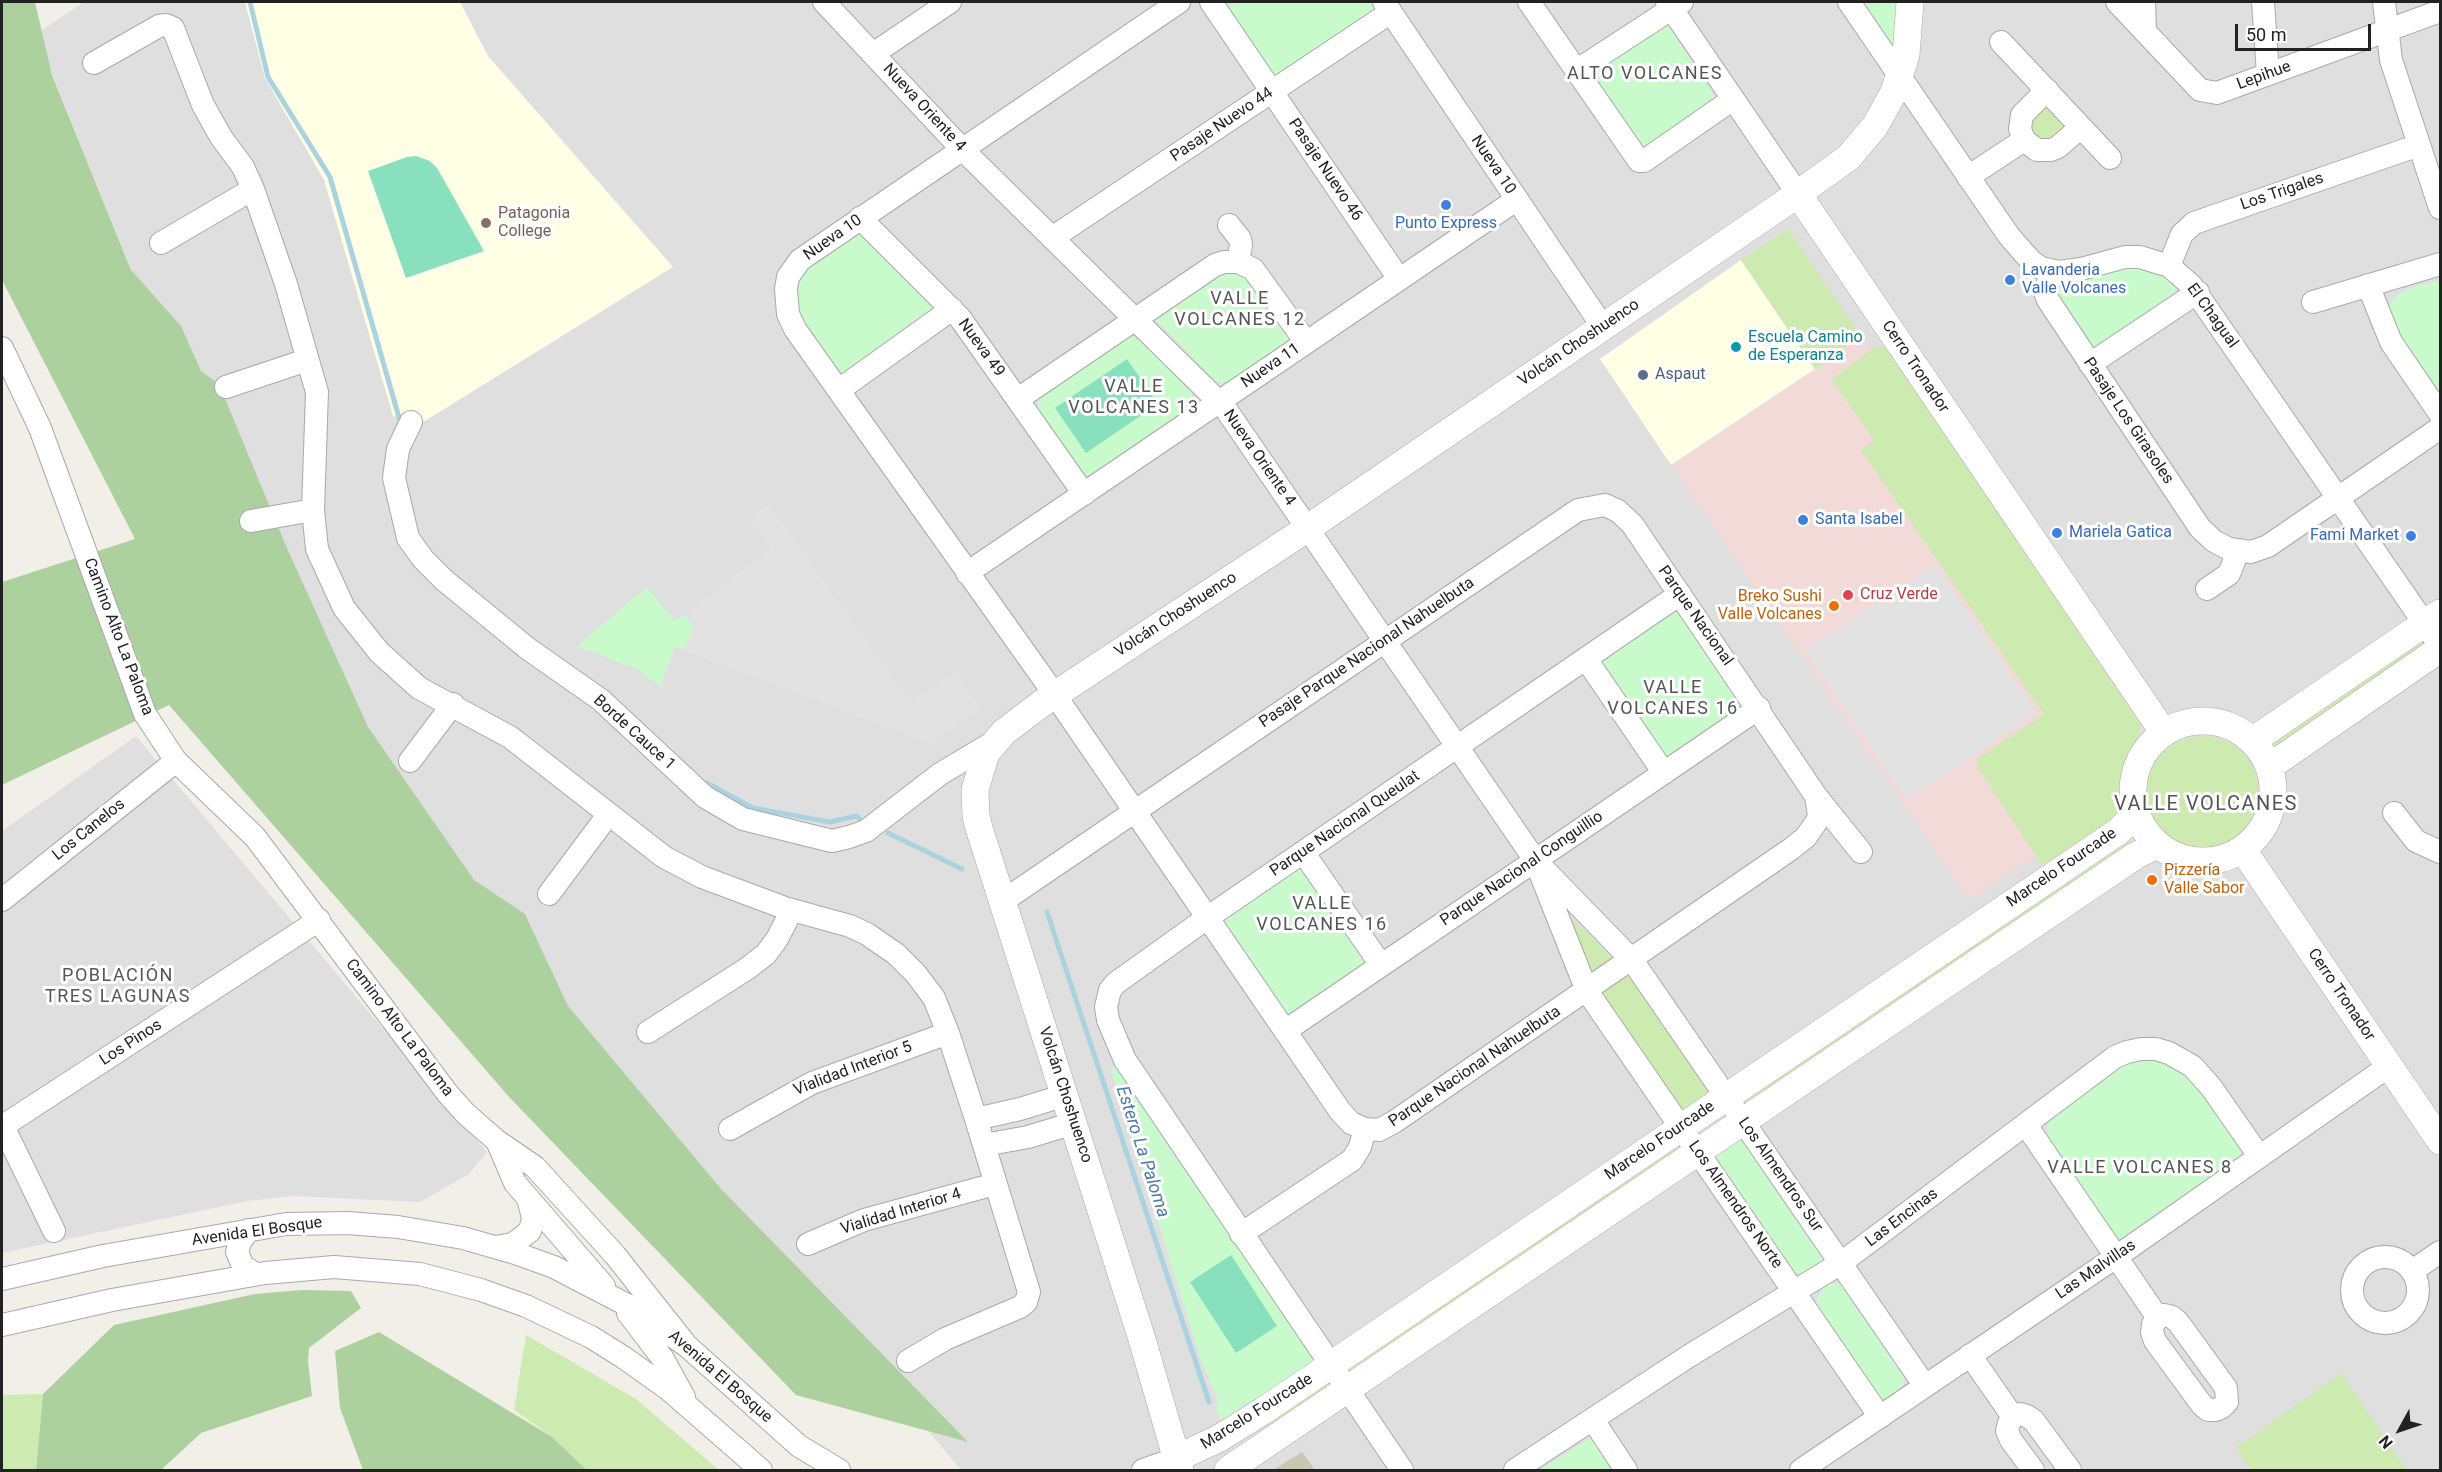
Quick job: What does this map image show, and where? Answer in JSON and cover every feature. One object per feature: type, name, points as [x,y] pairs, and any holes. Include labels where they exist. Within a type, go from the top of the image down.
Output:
[{"type":"street","name":"Nueva Oriente 4","points":[[824,2],[962,149],[1231,416],[1535,860]]},
{"type":"street","points":[[873,54],[950,2]]},
{"type":"street","name":"Nueva 10","points":[[1054,696],[795,329],[788,314],[786,289],[789,277],[800,260],[1179,2]]},
{"type":"street","name":"Pasaje Nuevo 46","points":[[1211,2],[1399,279]]},
{"type":"street","points":[[1529,2],[1639,161],[1644,161],[1733,99]]},
{"type":"street","points":[[1849,2],[2020,251],[2036,265],[2050,271]]},
{"type":"street","name":"Volcán Choshuenco","points":[[1178,1464],[1066,1095],[979,828],[976,808],[977,778],[992,743],[1010,727],[1054,696],[1308,528],[1798,194],[1844,160],[1860,146],[1887,107],[1899,77],[1908,42],[1910,2]]},
{"type":"street","name":"Lepihue","points":[[2118,2],[2200,90],[2217,93],[2440,11]]},
{"type":"street","points":[[2144,2],[2145,32]]},
{"type":"street","points":[[2263,2],[2268,74]]},
{"type":"street","points":[[2384,2],[2391,60],[2427,150],[2440,208]]},
{"type":"street","points":[[1576,71],[1673,3]]},
{"type":"street","name":"Cerro Tronador","points":[[1673,3],[1733,99],[2164,733]]},
{"type":"street","name":"Nueva 10","points":[[1387,7],[1603,327]]},
{"type":"street","name":"Pasaje Nuevo 44","points":[[1052,238],[1272,92],[1387,7]]},
{"type":"street","points":[[94,63],[159,26],[166,25],[173,28],[203,105],[221,137],[243,167],[286,284],[317,392],[313,510],[317,549],[344,609],[360,632],[418,688],[453,704],[510,737],[664,857],[702,878],[792,910],[850,926],[867,934],[896,954],[916,974],[934,998],[976,1119],[1029,1292],[1026,1302],[1020,1307],[945,1339],[908,1361]]},
{"type":"street","points":[[2001,42],[2110,158]]},
{"type":"street","points":[[2047,90],[2022,115],[2020,129],[2024,140],[2037,150],[2051,150],[2058,147],[2080,127]]},
{"type":"street","points":[[1968,177],[2024,140]]},
{"type":"street","name":"Los Trigales","points":[[2169,266],[2182,234],[2194,224],[2427,150]]},
{"type":"street","points":[[161,243],[253,189]]},
{"type":"street","name":"Nueva 11","points":[[967,573],[1516,200]]},
{"type":"street","name":"Nueva 49","points":[[860,218],[952,309],[968,328],[1084,494]]},
{"type":"street","points":[[1230,225],[1240,239],[1238,261]]},
{"type":"street","name":"El Chagual","points":[[2050,271],[2070,271],[2131,257],[2149,258],[2169,266],[2184,277],[2198,292],[2338,497],[2433,618],[2440,648]]},
{"type":"street","points":[[1018,399],[1215,265],[1238,261],[1248,265],[1258,274],[1306,342]]},
{"type":"street","points":[[2313,302],[2440,264]]},
{"type":"street","name":"Pasaje Los Girasoles","points":[[2050,271],[2046,295],[2048,300],[2200,528],[2221,545],[2238,551]]},
{"type":"street","points":[[2368,285],[2391,342],[2440,414]]},
{"type":"street","points":[[2090,364],[2198,292]]},
{"type":"street","points":[[838,390],[952,309]]},
{"type":"street","name":"Camino Alto La Paloma","points":[[2,348],[40,429],[145,714],[176,761],[255,837],[448,1094],[496,1141],[542,1174],[615,1255],[687,1346]]},
{"type":"street","points":[[226,387],[307,360]]},
{"type":"street","name":"Borde Cauce 1","points":[[411,422],[398,449],[394,478],[408,538],[423,558],[444,580],[526,648],[601,700],[705,797],[743,819],[832,841],[849,837],[866,831],[949,768],[992,743]]},
{"type":"street","points":[[2207,589],[2229,574],[2238,551],[2252,552],[2268,546],[2440,428]]},
{"type":"street","name":"Parque Nacional","points":[[1605,505],[1618,511],[1632,524],[1759,708],[1816,796],[1861,852]]},
{"type":"street","name":"Pasaje Parque Nacional Nahuelbuta","points":[[1003,901],[1578,510],[1605,505]]},
{"type":"street","points":[[251,521],[313,510]]},
{"type":"street","name":"Parque Nacional Queulat","points":[[1402,1470],[1125,1060],[1113,1034],[1106,1008],[1110,990],[1116,983],[1207,918],[1680,594]]},
{"type":"street","points":[[2252,741],[2433,618]]},
{"type":"street","points":[[2269,767],[2440,648]]},
{"type":"street","points":[[1586,659],[1664,773]]},
{"type":"street","name":"Parque Nacional Nahuelbuta","points":[[1054,696],[1340,1111],[1351,1123],[1365,1129],[1379,1130],[1394,1122],[1632,960],[1806,837],[1819,815],[1816,796]]},
{"type":"street","points":[[410,761],[453,704]]},
{"type":"street","name":"Parque Nacional Conguillio","points":[[1285,1031],[1759,708]]},
{"type":"street","points":[[2209,721],[2224,724],[2239,731],[2252,741],[2262,753],[2273,782],[2270,813],[2254,840],[2243,850],[2214,861],[2199,862],[2184,859],[2157,845],[2145,830],[2136,813],[2133,791],[2136,768],[2143,754],[2164,733],[2193,722],[2209,721]]},
{"type":"street","name":"Los Canelos","points":[[2,900],[176,761]]},
{"type":"street","name":"Marcelo Fourcade","points":[[1178,1464],[1330,1366],[1680,1126],[2119,831],[2136,813]]},
{"type":"street","points":[[2394,813],[2416,841],[2440,852]]},
{"type":"street","points":[[549,894],[608,815]]},
{"type":"street","name":"Marcelo Fourcade","points":[[1228,1470],[2135,856],[2157,845]]},
{"type":"street","name":"Cerro Tronador","points":[[2243,850],[2440,1141]]},
{"type":"street","points":[[1303,852],[1381,965]]},
{"type":"street","name":"Los Almendros Sur","points":[[1535,860],[1632,960],[1924,1386]]},
{"type":"street","name":"Los Almendros Norte","points":[[1535,860],[1587,991],[1880,1417]]},
{"type":"street","points":[[648,1032],[766,954],[777,939],[792,910]]},
{"type":"street","name":"Los Pinos","points":[[2,1125],[319,920]]},
{"type":"street","name":"Vialidad Interior 5","points":[[730,1130],[812,1083],[948,1033]]},
{"type":"street","name":"Las Encinas","points":[[1515,1470],[1793,1290],[1841,1263],[2115,1057],[2141,1049],[2156,1049],[2180,1058],[2201,1075],[2259,1156]]},
{"type":"street","name":"Las Malvillas","points":[[1801,1470],[1831,1462],[1880,1417],[2116,1257],[2389,1065]]},
{"type":"street","points":[[976,1119],[1066,1095]]},
{"type":"street","points":[[984,1145],[1028,1137],[1074,1123]]},
{"type":"street","points":[[2,1125],[54,1231]]},
{"type":"street","points":[[2026,1125],[2158,1318]]},
{"type":"street","points":[[1241,1234],[1352,1160],[1360,1147],[1365,1129]]},
{"type":"street","name":"Camino Alto La Paloma","points":[[496,1141],[516,1183],[615,1298],[663,1359],[690,1407]]},
{"type":"street","name":"Vialidad Interior 4","points":[[808,1244],[864,1220],[995,1184]]},
{"type":"street","points":[[494,1247],[513,1244],[530,1231],[533,1218],[528,1198]]},
{"type":"street","name":"Avenida El Bosque","points":[[2,1279],[103,1256],[249,1230],[317,1222],[398,1227],[442,1234],[494,1247],[554,1267],[615,1298],[687,1346],[799,1446],[839,1470]]},
{"type":"street","points":[[249,1230],[240,1242],[237,1252],[243,1266],[255,1274]]},
{"type":"street","points":[[2412,1271],[2440,1252]]},
{"type":"street","points":[[2,1325],[112,1300],[255,1274],[312,1268],[357,1268],[420,1274],[481,1290],[546,1314],[591,1337],[648,1374],[690,1407],[761,1470]]},
{"type":"street","points":[[1970,1355],[2013,1417]]},
{"type":"street","points":[[2033,1470],[2007,1431],[2013,1417],[2020,1414],[2034,1421],[2070,1470]]},
{"type":"street","points":[[1593,1420],[1626,1470]]},
{"type":"street","points":[[1143,1470],[1178,1464]]},
{"type":"shaded area","points":[[84,2],[2440,2],[2440,1470],[961,1470],[848,1335],[668,1151],[510,927],[351,723],[183,398],[36,34]]},
{"type":"shaded area","name":"Patagonia College","points":[[245,2],[460,2],[488,56],[673,267],[425,421],[393,416],[324,180],[265,78]]},
{"type":"shaded area","points":[[1741,260],[1815,369],[1671,465],[1600,359]]},
{"type":"shaded area","points":[[1861,336],[2128,726],[2104,810],[1969,900],[1671,465]]},
{"type":"shaded area","points":[[769,503],[910,702],[955,671],[982,709],[931,744],[683,650],[694,628],[684,615],[770,547],[749,518]]},
{"type":"shaded area","points":[[1935,565],[2037,712],[1907,800],[1805,650]]},
{"type":"shaded area","points":[[136,736],[487,1152],[469,1174],[420,1202],[293,1196],[247,1201],[2,1253],[2,831]]},
{"type":"shaded area","points":[[1302,1452],[1315,1470],[1273,1470]]},
{"type":"green space","points":[[2,2],[35,2],[52,75],[131,270],[181,326],[201,371],[219,384],[286,546],[368,727],[474,880],[525,914],[568,1006],[722,1190],[968,1442],[796,1395],[510,1098],[169,705],[2,785],[2,582],[135,539],[2,280]]},
{"type":"green space","points":[[1217,2],[1369,2],[1376,12],[1277,80]]},
{"type":"green space","points":[[1860,2],[1898,2],[1891,46]]},
{"type":"green space","points":[[1664,25],[1669,27],[1716,98],[1643,152],[1591,74]]},
{"type":"green space","points":[[2047,106],[2063,121],[2064,127],[2063,132],[2040,145],[2025,119]]},
{"type":"green space","points":[[416,156],[430,161],[437,168],[484,251],[406,278],[368,171]]},
{"type":"green space","points":[[1788,229],[1861,336],[1815,369],[1741,260]]},
{"type":"green space","points":[[861,231],[937,309],[848,375],[840,375],[797,314],[796,286],[805,268]]},
{"type":"green space","points":[[2149,267],[2177,285],[2173,296],[2097,353],[2049,291],[2053,283],[2111,268]]},
{"type":"green space","points":[[1244,271],[1291,331],[1291,341],[1229,382],[1221,383],[1215,380],[1154,318],[1212,273]]},
{"type":"green space","points":[[2440,280],[2440,405],[2386,311],[2396,296],[2410,288]]},
{"type":"green space","points":[[1125,336],[1142,342],[1189,390],[1193,396],[1193,403],[1189,411],[1084,478],[1038,411],[1040,395]]},
{"type":"green space","points":[[1875,347],[1883,347],[1891,353],[2141,725],[2137,744],[2126,760],[2121,774],[2122,812],[2117,819],[2044,868],[1977,766],[1977,759],[2044,714],[1861,450],[1874,440],[1832,380]]},
{"type":"green space","points":[[1127,359],[1158,404],[1086,453],[1055,408]]},
{"type":"green space","points":[[647,587],[674,621],[684,614],[694,628],[683,650],[675,647],[662,682],[662,688],[639,670],[577,646]]},
{"type":"green space","points":[[1676,605],[1747,710],[1665,765],[1594,661]]},
{"type":"green space","points":[[2421,636],[2428,642],[2278,747],[2272,745],[2271,742]]},
{"type":"green space","points":[[2203,736],[2225,740],[2243,752],[2255,770],[2259,792],[2255,814],[2243,832],[2225,844],[2203,848],[2181,844],[2163,832],[2151,814],[2147,792],[2151,770],[2163,752],[2181,740]]},
{"type":"green space","points":[[2129,838],[2133,842],[1745,1106],[1742,1100]]},
{"type":"green space","points":[[1298,863],[1373,964],[1288,1022],[1218,918]]},
{"type":"green space","points":[[1575,921],[1613,959],[1593,973],[1573,926]]},
{"type":"green space","points":[[1623,977],[1632,977],[1710,1091],[1709,1096],[1686,1110],[1682,1109],[1606,998],[1606,989]]},
{"type":"green space","points":[[2153,1056],[2188,1072],[2244,1153],[2242,1160],[2128,1239],[2121,1240],[2115,1235],[2048,1137],[2047,1127],[2052,1116],[2118,1066]]},
{"type":"green space","points":[[1115,1066],[1316,1356],[1312,1369],[1223,1427],[1216,1408],[1219,1402],[1202,1363],[1114,1081],[1111,1070]]},
{"type":"green space","points":[[1741,1138],[1823,1254],[1821,1267],[1805,1276],[1791,1270],[1715,1158],[1718,1150]]},
{"type":"green space","points":[[1675,1146],[1678,1150],[1354,1374],[1348,1372],[1347,1364]]},
{"type":"green space","points":[[1231,1255],[1277,1326],[1236,1353],[1190,1282]]},
{"type":"green space","points":[[1831,1283],[1841,1284],[1903,1371],[1905,1378],[1901,1389],[1889,1398],[1882,1399],[1876,1395],[1817,1308],[1817,1297]]},
{"type":"green space","points":[[302,1290],[351,1291],[361,1308],[309,1348],[308,1361],[312,1396],[201,1433],[161,1470],[36,1470],[43,1394],[114,1325],[255,1294]]},
{"type":"green space","points":[[379,1332],[552,1437],[587,1470],[363,1470],[340,1408],[335,1351]]},
{"type":"green space","points":[[526,1335],[636,1399],[719,1470],[587,1470],[552,1437],[514,1410]]},
{"type":"green space","points":[[2341,1373],[2407,1470],[2251,1470],[2236,1448]]},
{"type":"green space","points":[[1324,1382],[1330,1387],[1274,1427],[1270,1425],[1269,1420]]},
{"type":"green space","points":[[43,1394],[36,1470],[2,1470],[2,1395]]},
{"type":"green space","points":[[1593,1436],[1615,1470],[1540,1470]]},
{"type":"waterway","points":[[250,2],[268,77],[330,177],[400,421]]},
{"type":"waterway","points":[[707,783],[753,808],[830,822],[856,816],[859,818]]},
{"type":"waterway","name":"Estero La Paloma","points":[[888,833],[962,869]]},
{"type":"waterway","name":"Estero La Paloma","points":[[1047,912],[1209,1402]]},
{"type":"place","name":"Punto Express","points":[[1446,205]]},
{"type":"place","name":"Patagonia College","points":[[486,223]]},
{"type":"place","name":"Lavanderia Valle Volcanes","points":[[2010,280]]},
{"type":"place","name":"Escuela Camino de Esperanza","points":[[1736,347]]},
{"type":"place","name":"Aspaut","points":[[1643,375]]},
{"type":"place","name":"Santa Isabel","points":[[1803,520]]},
{"type":"place","name":"Mariela Gatica","points":[[2057,533]]},
{"type":"place","name":"Fami Market","points":[[2411,536]]},
{"type":"place","name":"Cruz Verde","points":[[1848,595]]},
{"type":"place","name":"Breko Sushi Valle Volcanes","points":[[1834,606]]},
{"type":"place","name":"Pizzería Valle Sabor","points":[[2152,880]]},
{"type":"district","name":"ALTO VOLCANES","points":[[1645,74]]},
{"type":"district","name":"VALLE VOLCANES 12","points":[[1240,309]]},
{"type":"district","name":"VALLE VOLCANES 13","points":[[1134,397]]},
{"type":"district","name":"VALLE VOLCANES 16","points":[[1673,698]]},
{"type":"district","name":"VALLE VOLCANES","points":[[2206,805]]},
{"type":"district","name":"VALLE VOLCANES 16","points":[[1322,914]]},
{"type":"district","name":"POBLACIÓN TRES LAGUNAS","points":[[118,986]]},
{"type":"district","name":"VALLE VOLCANES 8","points":[[2140,1168]]}]
